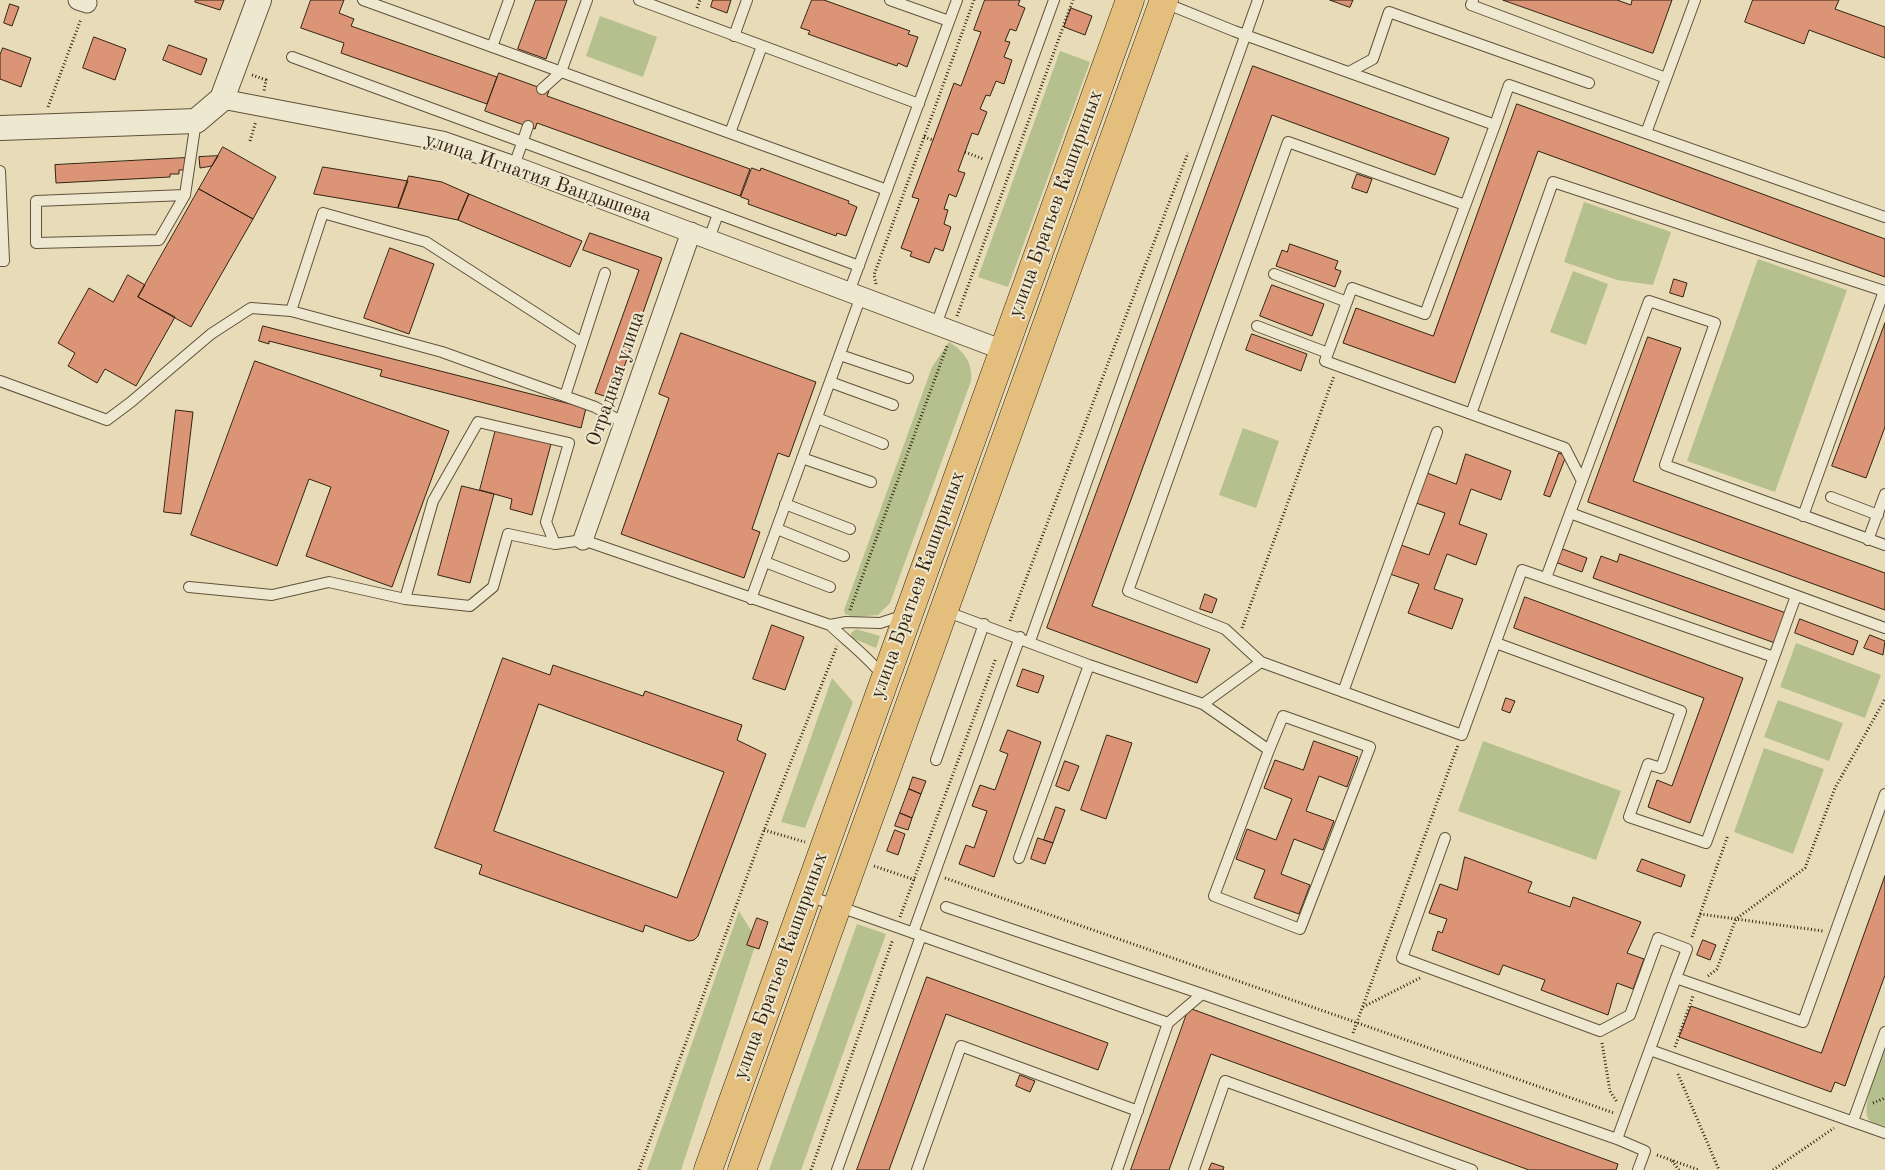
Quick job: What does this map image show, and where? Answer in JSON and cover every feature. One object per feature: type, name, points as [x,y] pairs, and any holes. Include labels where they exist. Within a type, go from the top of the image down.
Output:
[{"type":"main road","name":"улица Братьев Кашириных","points":[[708,1170],[1130,0]]},
{"type":"main road","name":"улица Братьев Кашириных","points":[[742,1170],[1162,1]]},
{"type":"street","points":[[0,128],[196,121],[222,99],[259,0]]},
{"type":"street","name":"улица Игнатия Вандышева","points":[[222,99],[442,141],[514,166],[1003,350]]},
{"type":"street","name":"Отрадная улица","points":[[583,540],[691,232]]},
{"type":"lane","points":[[364,0],[887,190]]},
{"type":"lane","points":[[492,47],[509,0]]},
{"type":"lane","points":[[542,89],[561,72],[588,0]]},
{"type":"lane","points":[[639,0],[919,104]]},
{"type":"lane","points":[[734,36],[747,0]]},
{"type":"lane","points":[[890,0],[949,22]]},
{"type":"lane","points":[[751,599],[840,355],[855,294],[859,266],[957,0]]},
{"type":"lane","points":[[944,328],[1054,0]]},
{"type":"lane","points":[[837,1170],[917,935],[934,874],[1025,639],[1258,0]]},
{"type":"lane","points":[[1473,0],[1471,5],[1666,78]]},
{"type":"lane","points":[[1646,133],[1695,0]]},
{"type":"lane","points":[[1162,1],[1245,35],[1495,125]]},
{"type":"lane","points":[[1349,72],[1372,59],[1389,12],[1589,83]]},
{"type":"lane","points":[[730,133],[762,46]]},
{"type":"lane","points":[[292,57],[859,266]]},
{"type":"lane","points":[[1582,481],[1565,448],[1325,361],[1352,288],[1425,314],[1509,85],[1885,217]]},
{"type":"lane","points":[[185,195],[36,201],[36,243],[159,240],[185,195],[196,121]]},
{"type":"lane","points":[[514,166],[528,126]]},
{"type":"lane","points":[[1465,205],[1288,142],[1128,591],[1226,630],[1261,662],[1462,735],[1522,570],[1774,658]]},
{"type":"lane","points":[[0,171],[4,261],[0,261]]},
{"type":"lane","points":[[1471,414],[1553,182],[1884,291],[1803,516]]},
{"type":"lane","points":[[291,310],[323,213],[426,242],[582,343]]},
{"type":"lane","points":[[709,239],[718,214]]},
{"type":"lane","points":[[565,396],[605,273]]},
{"type":"lane","points":[[1274,274],[1347,302]]},
{"type":"lane","points":[[1546,578],[1648,302],[1715,323],[1665,465],[1885,545]]},
{"type":"lane","points":[[0,381],[107,420],[211,334],[251,308],[291,310],[442,352],[595,407],[624,423]]},
{"type":"lane","points":[[1257,326],[1328,352]]},
{"type":"lane","points":[[840,355],[908,378]]},
{"type":"lane","points":[[830,382],[893,405]]},
{"type":"lane","points":[[817,418],[882,444]]},
{"type":"lane","points":[[404,599],[433,501],[478,422],[569,443],[546,522],[555,544]]},
{"type":"lane","points":[[1343,692],[1438,432]]},
{"type":"lane","points":[[802,458],[871,482]]},
{"type":"lane","points":[[1868,540],[1885,494]]},
{"type":"lane","points":[[1831,497],[1878,515]]},
{"type":"lane","points":[[786,504],[850,529]]},
{"type":"lane","points":[[1570,513],[1885,628]]},
{"type":"lane","points":[[777,529],[844,556]]},
{"type":"lane","points":[[189,587],[272,595],[329,582],[404,599],[470,606],[493,587],[508,534],[555,544],[583,540],[830,625],[846,622],[880,623],[908,614]]},
{"type":"lane","points":[[765,562],[830,587]]},
{"type":"lane","points":[[1496,642],[1681,711],[1661,768],[1648,764],[1630,817],[1706,843],[1796,596]]},
{"type":"lane","points":[[944,610],[1025,639],[1089,665],[1203,704],[1269,750]]},
{"type":"lane","points":[[936,760],[984,624]]},
{"type":"lane","points":[[830,625],[841,637],[869,658],[885,678]]},
{"type":"lane","points":[[1203,704],[1261,662]]},
{"type":"lane","points":[[1018,858],[1089,665]]},
{"type":"lane","points":[[1283,716],[1370,747],[1300,929],[1214,896],[1269,750],[1283,716]]},
{"type":"lane","points":[[1676,978],[1803,1022],[1885,794]]},
{"type":"lane","points":[[1445,838],[1402,958],[1600,1031],[1630,1015],[1658,938],[1687,949],[1617,1139]]},
{"type":"lane","points":[[807,895],[1168,1023]]},
{"type":"lane","points":[[946,907],[1617,1139],[1645,1151],[1638,1170]]},
{"type":"lane","points":[[1117,1170],[1168,1023],[1202,994]]},
{"type":"lane","points":[[1850,1120],[1885,1032]]},
{"type":"lane","points":[[917,1170],[961,1046],[1138,1111]]},
{"type":"lane","points":[[1650,1050],[1885,1133]]},
{"type":"lane","points":[[1194,1170],[1225,1081],[1472,1170]]},
{"type":"path","points":[[874,275],[974,0]]},
{"type":"path","points":[[846,622],[944,328],[1073,0]]},
{"type":"path","points":[[41,126],[82,2]]},
{"type":"path","points":[[924,137],[933,140]]},
{"type":"path","points":[[811,1170],[913,881],[1188,151]]},
{"type":"path","points":[[1238,641],[1338,366]]},
{"type":"path","points":[[639,1170],[764,830],[841,637]]},
{"type":"path","points":[[1719,1170],[1671,1057],[1696,985],[1717,969],[1736,919],[1805,868],[1835,788],[1885,699]]},
{"type":"path","points":[[1349,1046],[1462,735]]},
{"type":"path","points":[[1687,949],[1728,835]]},
{"type":"path","points":[[913,881],[934,874],[1625,1117]]},
{"type":"path","points":[[1700,914],[1835,933]]},
{"type":"path","points":[[1363,1008],[1435,970]]},
{"type":"path","points":[[1600,1031],[1610,1091],[1625,1117]]},
{"type":"path","points":[[1773,1170],[1850,1120]]},
{"type":"path","points":[[1645,1151],[1699,1170]]},
{"type":"path","points":[[1672,1161],[1679,1170]]},
{"type":"green space","points":[[600,16],[657,37],[643,77],[586,56]]},
{"type":"green space","points":[[1060,51],[1090,62],[1008,287],[978,277]]},
{"type":"green space","points":[[1584,202],[1671,232],[1653,285],[1617,280],[1564,262]]},
{"type":"green space","points":[[1758,259],[1847,290],[1775,492],[1687,461]]},
{"type":"green space","points":[[1573,271],[1608,284],[1586,345],[1550,332]]},
{"type":"green space","points":[[949,342],[959,349],[969,363],[971,381],[890,603],[878,615],[854,617],[845,614],[844,610],[932,367]]},
{"type":"green space","points":[[1243,428],[1279,441],[1256,508],[1219,495]]},
{"type":"green space","points":[[856,629],[880,636],[876,648],[852,638],[851,633]]},
{"type":"green space","points":[[1796,643],[1881,675],[1865,718],[1780,687]]},
{"type":"green space","points":[[832,678],[853,702],[805,828],[781,822]]},
{"type":"green space","points":[[1778,700],[1843,723],[1829,761],[1764,737]]},
{"type":"green space","points":[[1483,741],[1621,791],[1596,860],[1458,811]]},
{"type":"green space","points":[[1764,748],[1824,769],[1793,854],[1734,832]]},
{"type":"green space","points":[[739,911],[757,940],[681,1170],[647,1170]]},
{"type":"green space","points":[[857,924],[886,934],[801,1170],[769,1170]]},
{"type":"green space","points":[[1885,1050],[1885,1126],[1870,1121],[1867,1116],[1867,1108],[1871,1087]]},
{"type":"building","points":[[196,0],[224,0],[220,10],[195,2]]},
{"type":"building","points":[[311,0],[344,0],[339,13],[354,19],[351,26],[497,77],[487,104],[341,53],[344,43],[301,28]]},
{"type":"building","points":[[536,0],[567,0],[546,59],[518,49]]},
{"type":"building","points":[[713,0],[731,0],[727,13],[711,7]]},
{"type":"building","points":[[812,0],[824,0],[910,31],[908,34],[918,37],[907,67],[898,63],[897,66],[808,34],[810,31],[801,28]]},
{"type":"building","points":[[985,0],[1020,0],[1018,5],[1025,8],[1016,31],[1010,29],[1005,41],[1010,42],[1004,57],[1012,60],[1004,84],[996,81],[990,96],[986,95],[980,109],[987,112],[978,135],[972,133],[958,171],[965,173],[956,197],[949,194],[944,209],[948,210],[944,224],[951,227],[943,251],[935,248],[929,263],[910,256],[912,252],[901,248],[919,199],[912,197],[954,83],[961,86],[981,32],[974,30]]},
{"type":"building","points":[[1330,0],[1353,0],[1350,7]]},
{"type":"building","points":[[1503,0],[1617,0],[1631,5],[1632,0],[1672,0],[1653,53]]},
{"type":"building","points":[[1753,0],[1839,0],[1835,9],[1885,27],[1885,58],[1809,30],[1804,44],[1745,22]]},
{"type":"building","points":[[10,4],[19,7],[12,26],[4,23]]},
{"type":"building","points":[[1071,8],[1092,16],[1085,35],[1064,27]]},
{"type":"building","points":[[94,37],[126,49],[115,80],[83,68]]},
{"type":"building","points":[[169,45],[207,59],[201,75],[163,60]]},
{"type":"building","points":[[3,48],[31,58],[21,87],[0,79],[0,55]]},
{"type":"building","points":[[1253,66],[1449,138],[1435,175],[1272,115],[1092,606],[1210,649],[1197,683],[1047,628]]},
{"type":"building","points":[[499,73],[549,91],[547,96],[750,169],[740,196],[537,123],[535,129],[485,111]]},
{"type":"building","points":[[1517,104],[1885,239],[1885,277],[1538,151],[1455,383],[1343,343],[1356,308],[1433,336]]},
{"type":"building","points":[[223,147],[276,177],[253,219],[199,189]]},
{"type":"building","points":[[218,156],[212,166],[200,168],[199,157]]},
{"type":"building","points":[[185,158],[186,170],[179,170],[179,174],[170,174],[170,177],[56,183],[55,165]]},
{"type":"building","points":[[323,167],[408,181],[398,208],[314,194]]},
{"type":"building","points":[[752,168],[760,171],[761,168],[849,201],[848,203],[857,207],[846,236],[837,233],[836,236],[748,204],[749,200],[741,197]]},
{"type":"building","points":[[1357,174],[1372,179],[1367,193],[1352,188]]},
{"type":"building","points":[[409,176],[442,182],[469,194],[458,220],[398,208]]},
{"type":"building","points":[[199,189],[253,219],[191,327],[138,297]]},
{"type":"building","points":[[469,194],[582,241],[570,267],[458,220]]},
{"type":"building","points":[[590,233],[662,258],[613,399],[595,393],[639,270],[583,250]]},
{"type":"building","points":[[1290,244],[1338,261],[1335,269],[1341,271],[1335,287],[1276,266],[1282,250],[1287,252]]},
{"type":"building","points":[[390,248],[434,264],[409,334],[364,318]]},
{"type":"building","points":[[128,275],[145,285],[138,297],[175,317],[136,386],[105,369],[97,383],[68,366],[75,353],[58,343],[89,288],[113,302]]},
{"type":"building","points":[[1674,279],[1687,283],[1683,297],[1670,293]]},
{"type":"building","points":[[1272,285],[1324,304],[1312,336],[1260,316]]},
{"type":"building","points":[[1885,323],[1885,427],[1866,478],[1832,466]]},
{"type":"building","points":[[263,326],[586,408],[581,428],[380,376],[382,370],[269,341],[269,344],[259,341]]},
{"type":"building","points":[[681,333],[816,382],[789,457],[778,453],[752,529],[760,532],[744,578],[621,534],[669,398],[659,394]]},
{"type":"building","points":[[1252,334],[1307,354],[1301,371],[1246,350]]},
{"type":"building","points":[[1648,337],[1681,348],[1633,481],[1885,573],[1885,610],[1588,502]]},
{"type":"building","points":[[255,361],[449,431],[392,587],[306,556],[331,487],[309,479],[277,566],[191,535]]},
{"type":"building","points":[[176,410],[193,412],[181,514],[164,512]]},
{"type":"building","points":[[496,429],[551,444],[532,515],[510,509],[512,499],[480,490]]},
{"type":"building","points":[[1559,453],[1566,456],[1550,497],[1544,495]]},
{"type":"building","points":[[1466,454],[1511,471],[1501,500],[1471,489],[1459,524],[1487,534],[1476,565],[1447,554],[1434,589],[1463,599],[1452,629],[1408,613],[1419,584],[1390,574],[1401,545],[1429,555],[1445,513],[1416,503],[1427,473],[1456,484]]},
{"type":"building","points":[[462,486],[494,494],[470,583],[438,575]]},
{"type":"building","points":[[1560,548],[1587,558],[1582,572],[1555,562]]},
{"type":"building","points":[[1620,554],[1786,613],[1775,643],[1593,578],[1601,556],[1617,562]]},
{"type":"building","points":[[1205,594],[1217,599],[1212,613],[1200,609]]},
{"type":"building","points":[[1525,597],[1743,678],[1690,823],[1648,807],[1657,780],[1672,786],[1704,698],[1514,628]]},
{"type":"building","points":[[1800,619],[1858,641],[1853,655],[1795,633]]},
{"type":"building","points":[[772,625],[804,637],[785,690],[753,679]]},
{"type":"building","points":[[1870,635],[1885,641],[1883,655],[1864,648]]},
{"type":"building","points":[[503,658],[550,675],[553,665],[643,696],[645,691],[742,725],[737,740],[766,754],[698,936],[694,940],[689,941],[645,925],[643,932],[479,874],[482,865],[435,848]],"holes":[[[539,704],[724,772],[677,898],[494,831]]]},
{"type":"building","points":[[1023,669],[1044,676],[1038,693],[1017,686]]},
{"type":"building","points":[[1506,698],[1515,701],[1510,713],[1502,710]]},
{"type":"building","points":[[1008,730],[1041,742],[994,877],[959,864],[966,845],[974,848],[987,811],[972,806],[980,785],[995,790],[1008,754],[1000,751]]},
{"type":"building","points":[[1107,735],[1132,743],[1106,819],[1081,810]]},
{"type":"building","points":[[1314,741],[1358,757],[1347,787],[1319,776],[1306,811],[1334,821],[1323,850],[1294,839],[1281,874],[1310,885],[1299,914],[1254,898],[1265,870],[1236,859],[1247,829],[1276,840],[1292,799],[1264,788],[1275,760],[1303,770]]},
{"type":"building","points":[[1065,761],[1079,766],[1069,791],[1056,786]]},
{"type":"building","points":[[913,777],[926,781],[921,794],[909,789]]},
{"type":"building","points":[[909,789],[921,794],[912,818],[900,813]]},
{"type":"building","points":[[1056,807],[1065,810],[1053,843],[1044,840]]},
{"type":"building","points":[[900,813],[912,818],[908,830],[895,826]]},
{"type":"building","points":[[895,830],[905,834],[898,855],[887,851]]},
{"type":"building","points":[[1038,838],[1053,843],[1045,864],[1031,859]]},
{"type":"building","points":[[1465,857],[1532,882],[1528,892],[1570,907],[1573,897],[1641,922],[1627,953],[1644,959],[1633,989],[1617,983],[1608,1015],[1541,990],[1545,980],[1503,965],[1499,975],[1432,950],[1438,931],[1442,933],[1447,919],[1429,913],[1440,884],[1457,890]]},
{"type":"building","points":[[1642,859],[1685,875],[1681,887],[1637,871]]},
{"type":"building","points":[[1885,876],[1885,975],[1845,1086],[1835,1082],[1831,1092],[1679,1037],[1691,1006],[1821,1053]]},
{"type":"building","points":[[757,918],[768,922],[759,949],[747,945]]},
{"type":"building","points":[[1703,940],[1716,945],[1710,960],[1697,955]]},
{"type":"building","points":[[927,977],[1108,1043],[1098,1070],[946,1014],[889,1170],[857,1170]]},
{"type":"building","points":[[1189,1008],[1618,1164],[1616,1170],[1529,1170],[1211,1054],[1169,1170],[1131,1170]]},
{"type":"building","points":[[1020,1075],[1035,1081],[1030,1092],[1016,1086]]},
{"type":"building","points":[[1212,1163],[1224,1167],[1223,1170],[1209,1170]]}]
